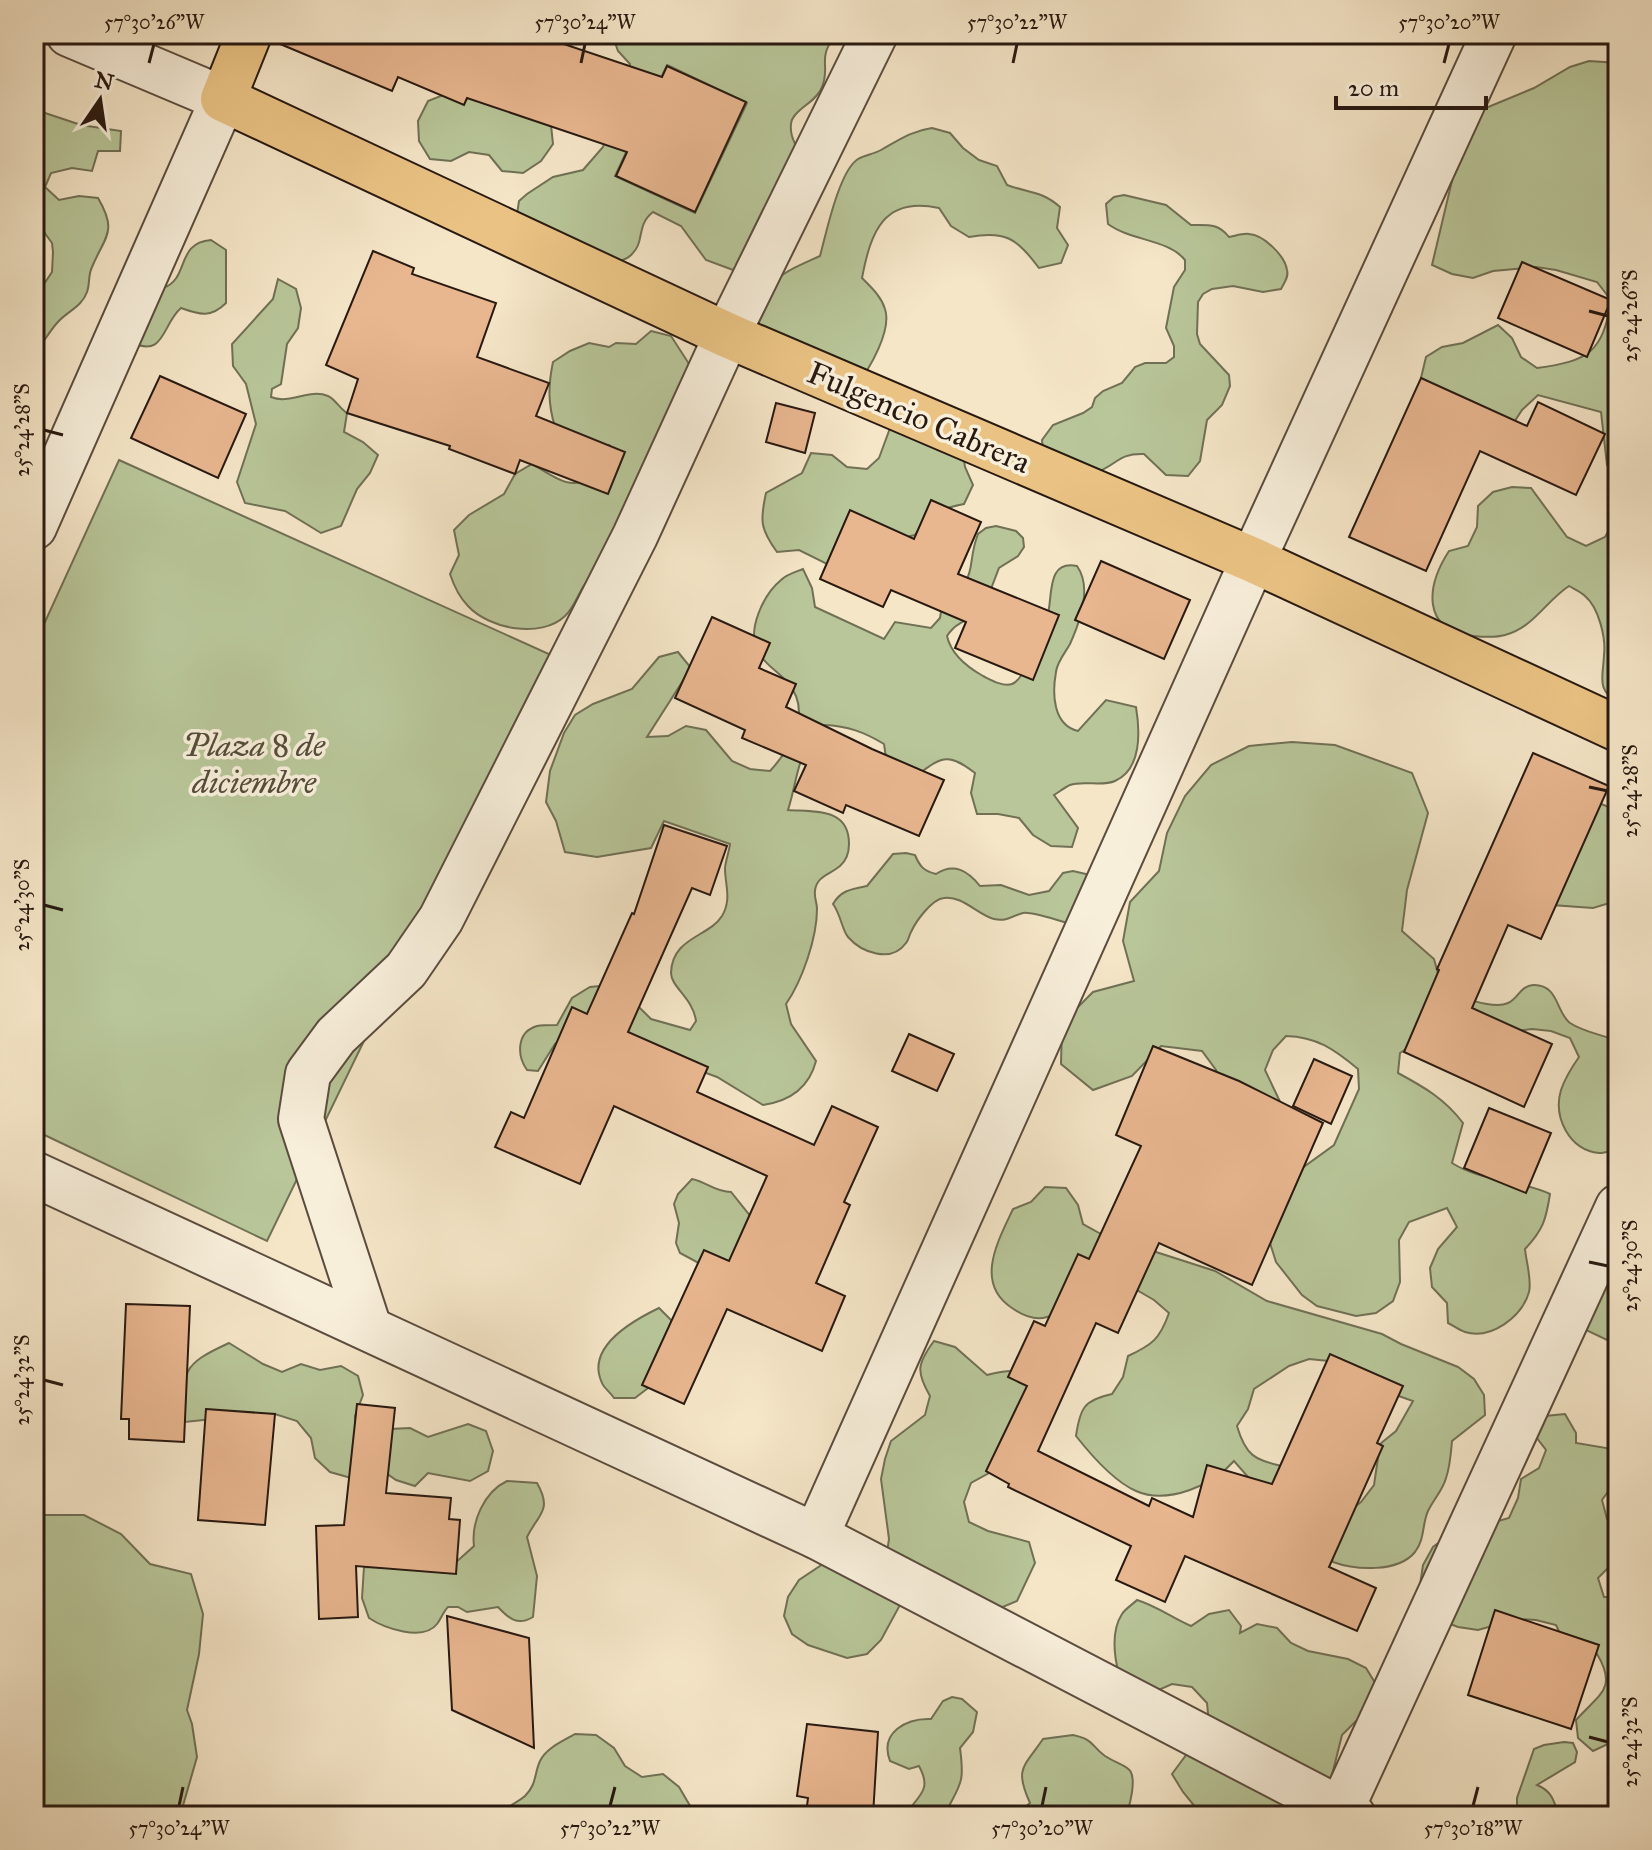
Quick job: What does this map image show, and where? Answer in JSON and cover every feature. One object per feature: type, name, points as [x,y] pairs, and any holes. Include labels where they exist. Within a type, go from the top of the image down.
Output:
[{"type":"main road","points":[[223,99],[249,34]]},
{"type":"main road","name":"Fulgencio Cabrera","points":[[223,99],[727,335],[1253,560],[1618,729]]},
{"type":"street","points":[[34,527],[223,99],[69,34]]},
{"type":"street","points":[[369,1328],[301,1119],[308,1074],[336,1036],[406,970],[441,919],[635,536],[727,335],[875,34]]},
{"type":"street","points":[[816,1536],[1253,560],[1494,34]]},
{"type":"street","points":[[34,1174],[816,1536],[1344,1814],[1618,1207]]},
{"type":"green space","points":[[496,34],[585,34],[562,52],[551,125],[553,144],[541,161],[523,173],[502,171],[489,155],[469,152],[451,161],[430,159],[419,141],[418,121],[428,101],[446,94]]},
{"type":"green space","points":[[612,34],[836,34],[825,56],[825,73],[819,93],[795,115],[791,124],[796,146],[820,184],[813,208],[736,271],[706,260],[681,226],[653,212],[644,222],[632,254],[622,261],[601,266],[516,221],[519,201],[527,194],[553,177],[583,170],[603,147],[630,64],[618,51]],"holes":[[[667,65],[747,103],[695,213],[615,176]]]},
{"type":"green space","points":[[1589,61],[1618,63],[1618,477],[1607,465],[1601,412],[1538,395],[1522,410],[1511,427],[1421,378],[1426,357],[1442,347],[1463,343],[1498,325],[1512,338],[1521,357],[1537,368],[1569,362],[1598,343],[1611,300],[1597,282],[1536,267],[1493,271],[1473,278],[1452,274],[1432,265],[1455,168],[1476,112]]},
{"type":"green space","points":[[34,88],[40,93],[42,112],[81,125],[121,131],[120,151],[98,151],[92,171],[72,168],[51,173],[45,187],[59,200],[79,196],[98,198],[108,227],[91,270],[85,297],[57,323],[34,354],[34,299],[52,272],[53,252],[52,243],[39,225],[34,204]]},
{"type":"green space","points":[[932,128],[950,133],[979,160],[997,166],[1007,185],[1041,195],[1060,207],[1057,228],[1068,245],[1061,263],[1039,268],[1010,239],[992,235],[969,237],[951,226],[939,208],[905,207],[893,212],[876,232],[862,278],[885,309],[883,338],[856,385],[758,328],[761,311],[770,289],[783,274],[820,256],[834,204],[851,166],[858,159],[905,136]]},
{"type":"green space","points":[[1124,195],[1166,205],[1191,225],[1217,227],[1229,237],[1255,235],[1278,253],[1287,270],[1287,278],[1281,289],[1263,292],[1233,286],[1212,289],[1203,294],[1198,302],[1197,334],[1200,344],[1229,375],[1230,386],[1222,405],[1207,420],[1200,461],[1188,476],[1166,475],[1144,454],[1123,457],[1097,472],[1043,450],[1042,440],[1053,425],[1092,407],[1095,398],[1122,383],[1135,367],[1145,363],[1166,363],[1174,357],[1174,346],[1166,328],[1174,287],[1185,270],[1185,260],[1169,248],[1108,224],[1106,204],[1114,197]]},
{"type":"green space","points":[[211,240],[226,250],[226,303],[205,314],[181,308],[157,343],[142,346],[131,342],[143,291],[161,289],[171,283],[192,248]]},
{"type":"green space","points":[[278,279],[296,289],[301,308],[298,328],[287,344],[281,384],[272,389],[271,397],[328,396],[347,413],[344,432],[378,455],[370,473],[357,489],[341,526],[321,533],[285,511],[245,503],[237,482],[256,424],[246,384],[233,366],[232,344],[273,299]]},
{"type":"green space","points":[[651,331],[671,336],[693,370],[605,570],[585,584],[571,609],[555,623],[529,629],[515,628],[477,614],[462,599],[450,574],[459,555],[454,530],[469,515],[504,494],[515,474],[532,464],[566,482],[583,482],[600,467],[607,453],[609,445],[588,446],[555,427],[550,395],[553,362],[589,343],[609,347],[616,343],[636,344]]},
{"type":"green space","points":[[893,420],[962,448],[965,467],[973,485],[964,504],[935,513],[915,535],[893,540],[837,569],[799,550],[777,552],[763,524],[766,493],[802,473],[811,453],[832,455],[847,467],[867,469],[879,458]]},
{"type":"green space","name":"Plaza 8 de diciembre","points":[[119,460],[551,655],[267,1241],[34,1130],[34,646]]},
{"type":"green space","points":[[1512,487],[1531,488],[1567,537],[1586,546],[1605,537],[1618,514],[1618,705],[1606,693],[1602,682],[1604,640],[1598,615],[1585,596],[1569,586],[1524,626],[1501,636],[1456,632],[1444,625],[1436,615],[1433,591],[1449,551],[1468,546],[1477,527],[1478,506],[1493,492]]},
{"type":"green space","points":[[996,526],[1016,531],[1023,538],[1024,547],[1018,556],[999,568],[981,615],[957,625],[947,636],[956,654],[983,676],[1001,684],[1012,684],[1023,673],[1035,650],[1057,572],[1068,565],[1077,566],[1084,584],[1083,605],[1074,635],[1057,668],[1056,708],[1063,722],[1078,731],[1106,700],[1136,707],[1137,748],[1135,759],[1124,775],[1110,783],[1070,785],[1054,795],[1078,828],[1072,847],[1051,846],[1033,835],[1019,818],[977,814],[971,793],[975,773],[959,762],[941,760],[919,774],[887,764],[884,744],[870,736],[848,728],[824,725],[803,755],[788,810],[820,812],[837,818],[848,832],[849,847],[842,864],[816,886],[816,920],[808,959],[786,1004],[791,1024],[816,1061],[803,1086],[782,1100],[763,1105],[717,1077],[698,1070],[563,1038],[555,1044],[538,1071],[527,1070],[520,1052],[525,1033],[537,1026],[557,1025],[572,998],[590,987],[600,986],[629,997],[651,1019],[690,1030],[696,1021],[691,1006],[672,978],[673,961],[684,945],[716,923],[727,904],[725,868],[730,844],[664,821],[651,848],[597,857],[565,852],[556,821],[546,802],[550,771],[564,733],[575,715],[593,704],[632,689],[659,657],[678,652],[691,668],[647,737],[668,736],[686,726],[706,730],[732,761],[750,769],[770,771],[792,740],[799,717],[795,694],[761,657],[755,643],[759,613],[775,586],[786,576],[803,569],[812,588],[815,607],[884,639],[895,622],[931,628],[940,618],[943,598],[963,585],[967,578],[978,534]]},
{"type":"green space","points":[[1292,742],[1335,745],[1412,773],[1428,813],[1407,890],[1402,931],[1434,959],[1442,988],[1474,1001],[1501,1005],[1529,986],[1541,986],[1552,994],[1570,1023],[1618,1039],[1618,1149],[1601,1153],[1588,1151],[1572,1139],[1559,1111],[1561,1090],[1579,1057],[1570,1038],[1551,1031],[1532,1029],[1417,1042],[1400,1053],[1398,1073],[1434,1094],[1463,1123],[1452,1163],[1475,1174],[1550,1194],[1543,1224],[1525,1249],[1530,1282],[1525,1301],[1513,1318],[1485,1333],[1463,1331],[1448,1323],[1447,1303],[1432,1287],[1430,1268],[1438,1249],[1457,1227],[1447,1208],[1409,1222],[1399,1240],[1400,1282],[1393,1301],[1376,1313],[1356,1316],[1317,1306],[1302,1295],[1276,1262],[1270,1243],[1301,1169],[1334,1145],[1359,1089],[1358,1069],[1333,1050],[1307,1039],[1286,1036],[1273,1050],[1265,1070],[1283,1108],[1221,1089],[1216,1070],[1202,1051],[1161,1046],[1132,1076],[1093,1090],[1061,1064],[1062,1023],[1093,992],[1134,981],[1123,941],[1130,902],[1159,871],[1167,833],[1185,796],[1211,765],[1249,746]]},
{"type":"green space","points":[[1587,798],[1618,811],[1618,886],[1613,902],[1593,908],[1552,905]]},
{"type":"green space","points":[[893,854],[915,855],[923,868],[932,873],[960,870],[980,886],[1001,885],[1029,895],[1049,891],[1063,873],[1073,871],[1103,878],[1076,925],[1028,913],[998,920],[957,899],[944,898],[925,911],[900,949],[876,954],[848,937],[833,904],[843,893],[867,886]]},
{"type":"green space","points":[[692,1179],[731,1192],[751,1217],[756,1257],[706,1267],[680,1253],[676,1243],[679,1223],[674,1204],[678,1194]]},
{"type":"green space","points":[[1045,1187],[1066,1188],[1078,1205],[1083,1224],[1101,1234],[1121,1231],[1156,1252],[1215,1271],[1267,1301],[1382,1334],[1458,1367],[1474,1379],[1484,1395],[1485,1415],[1452,1441],[1445,1482],[1428,1511],[1415,1552],[1398,1564],[1387,1567],[1353,1567],[1333,1562],[1326,1541],[1345,1514],[1361,1502],[1374,1485],[1380,1444],[1396,1431],[1413,1401],[1329,1361],[1309,1359],[1289,1366],[1254,1389],[1248,1409],[1237,1426],[1251,1454],[1295,1470],[1299,1507],[1248,1477],[1234,1461],[1202,1485],[1162,1496],[1136,1491],[1103,1467],[1076,1436],[1079,1418],[1089,1403],[1112,1394],[1123,1377],[1128,1356],[1154,1340],[1169,1313],[1135,1289],[1042,1318],[1020,1313],[1001,1298],[992,1274],[1001,1234],[1013,1209],[1031,1202]]},
{"type":"green space","points":[[1618,1197],[1618,1336],[1607,1340],[1588,1331],[1575,1317]]},
{"type":"green space","points":[[659,1308],[674,1323],[652,1385],[635,1398],[614,1398],[602,1383],[600,1358],[615,1336]]},
{"type":"green space","points":[[934,1341],[955,1347],[987,1375],[1018,1372],[1045,1387],[989,1473],[971,1483],[964,1502],[969,1522],[988,1531],[1029,1542],[1035,1563],[1017,1601],[998,1609],[901,1603],[881,1640],[867,1654],[847,1658],[808,1645],[792,1634],[784,1616],[788,1597],[799,1580],[835,1556],[886,1559],[889,1539],[881,1479],[885,1459],[891,1441],[925,1415],[930,1396],[922,1381],[920,1368]]},
{"type":"green space","points":[[229,1343],[282,1372],[301,1364],[320,1370],[341,1366],[358,1376],[363,1395],[355,1416],[356,1442],[351,1478],[330,1472],[315,1458],[311,1438],[297,1421],[275,1414],[255,1420],[185,1422],[184,1391],[188,1372],[201,1357]]},
{"type":"green space","points":[[1565,1414],[1576,1433],[1576,1443],[1618,1450],[1618,1478],[1602,1500],[1607,1519],[1618,1521],[1618,1563],[1613,1563],[1598,1578],[1604,1597],[1618,1597],[1618,1744],[1612,1742],[1593,1751],[1578,1738],[1576,1720],[1598,1697],[1606,1683],[1597,1654],[1577,1658],[1565,1644],[1556,1625],[1536,1620],[1517,1619],[1478,1630],[1440,1620],[1420,1585],[1423,1565],[1433,1547],[1449,1535],[1509,1518],[1518,1498],[1521,1479],[1539,1468],[1546,1450],[1533,1433],[1545,1416]]},
{"type":"green space","points":[[468,1424],[486,1431],[493,1451],[488,1471],[470,1481],[428,1473],[415,1486],[396,1480],[379,1468],[390,1429],[410,1428],[428,1437]]},
{"type":"green space","points":[[507,1481],[537,1483],[544,1500],[542,1512],[527,1537],[537,1576],[533,1617],[514,1620],[498,1607],[467,1612],[458,1607],[448,1607],[431,1629],[413,1633],[384,1626],[369,1618],[362,1598],[364,1567],[425,1569],[444,1573],[474,1546],[475,1527],[481,1509],[492,1492]]},
{"type":"green space","points":[[34,1511],[44,1515],[84,1515],[121,1534],[150,1564],[191,1574],[203,1614],[199,1654],[187,1710],[197,1757],[180,1816],[34,1816]]},
{"type":"green space","points":[[1137,1600],[1191,1626],[1209,1614],[1229,1610],[1241,1626],[1240,1633],[1257,1624],[1277,1628],[1291,1643],[1308,1651],[1348,1659],[1366,1668],[1377,1686],[1372,1705],[1342,1735],[1332,1775],[1322,1792],[1306,1805],[1282,1816],[1208,1816],[1196,1808],[1172,1774],[1209,1724],[1207,1703],[1192,1687],[1172,1684],[1152,1693],[1119,1674],[1115,1652],[1116,1628],[1123,1612]]},
{"type":"green space","points":[[952,1697],[962,1699],[977,1712],[973,1732],[960,1748],[960,1784],[944,1816],[905,1816],[922,1793],[923,1775],[919,1766],[909,1769],[890,1761],[888,1742],[905,1724],[931,1719],[943,1701]]},
{"type":"green space","points":[[575,1734],[596,1735],[614,1748],[625,1766],[642,1777],[663,1774],[679,1787],[696,1816],[501,1816],[529,1792],[546,1752]]},
{"type":"green space","points":[[1073,1735],[1089,1741],[1105,1756],[1130,1771],[1132,1792],[1123,1816],[1014,1816],[1030,1803],[1022,1775],[1026,1762],[1043,1739]]},
{"type":"green space","points":[[1573,1743],[1577,1752],[1575,1762],[1537,1785],[1549,1793],[1559,1816],[1517,1816],[1517,1798],[1534,1749]]},
{"type":"building","points":[[273,34],[534,34],[662,77],[667,66],[746,102],[695,212],[616,176],[627,152],[467,98],[464,105],[398,77],[392,91],[273,41]]},
{"type":"building","points":[[373,251],[414,268],[412,274],[496,303],[477,357],[549,383],[536,416],[625,452],[608,494],[520,460],[515,474],[449,449],[450,446],[347,413],[358,379],[326,365]]},
{"type":"building","points":[[1522,262],[1611,300],[1587,357],[1498,318]]},
{"type":"building","points":[[160,376],[246,414],[218,478],[131,438]]},
{"type":"building","points":[[1421,378],[1527,426],[1538,402],[1605,434],[1576,495],[1480,451],[1426,571],[1349,537]]},
{"type":"building","points":[[776,403],[815,413],[805,453],[766,442]]},
{"type":"building","points":[[931,500],[981,522],[958,574],[1059,615],[1033,680],[955,648],[966,622],[891,590],[883,607],[820,579],[850,510],[914,539]]},
{"type":"building","points":[[1101,561],[1190,600],[1164,659],[1075,620]]},
{"type":"building","points":[[712,617],[770,643],[759,668],[796,684],[786,707],[944,780],[919,836],[846,805],[843,813],[794,791],[806,765],[742,738],[745,730],[675,698]]},
{"type":"building","points":[[1533,753],[1609,786],[1541,939],[1508,925],[1472,1008],[1552,1044],[1524,1107],[1404,1052],[1437,969]]},
{"type":"building","points":[[664,825],[727,846],[710,895],[692,888],[628,1032],[708,1067],[697,1092],[814,1145],[832,1106],[878,1127],[844,1202],[850,1205],[816,1283],[845,1296],[822,1351],[727,1309],[684,1404],[642,1385],[704,1250],[729,1261],[767,1176],[614,1106],[580,1184],[495,1147],[511,1112],[524,1118],[572,1007],[587,1014],[634,914]]},
{"type":"building","points":[[909,1034],[954,1054],[937,1091],[892,1071]]},
{"type":"building","points":[[1153,1046],[1239,1081],[1323,1123],[1252,1285],[1159,1243],[1118,1333],[1096,1323],[1038,1451],[1149,1506],[1152,1498],[1193,1517],[1207,1465],[1272,1484],[1330,1354],[1403,1386],[1377,1443],[1383,1446],[1329,1567],[1376,1588],[1357,1631],[1185,1556],[1165,1602],[1116,1580],[1131,1546],[1008,1487],[1009,1484],[986,1471],[1027,1386],[1008,1377],[1034,1321],[1045,1326],[1078,1254],[1089,1259],[1141,1146],[1116,1135]]},
{"type":"building","points":[[1314,1059],[1352,1076],[1331,1124],[1293,1106]]},
{"type":"building","points":[[1489,1108],[1551,1133],[1526,1193],[1464,1168]]},
{"type":"building","points":[[126,1304],[190,1306],[184,1442],[129,1439],[129,1419],[121,1419]]},
{"type":"building","points":[[357,1404],[395,1408],[386,1493],[451,1498],[449,1519],[460,1520],[456,1574],[356,1566],[358,1617],[319,1619],[316,1526],[344,1525]]},
{"type":"building","points":[[206,1409],[275,1414],[265,1525],[198,1520]]},
{"type":"building","points":[[1495,1610],[1599,1645],[1571,1729],[1468,1695]]},
{"type":"building","points":[[447,1616],[529,1638],[534,1748],[452,1710]]},
{"type":"building","points":[[807,1724],[878,1732],[873,1816],[842,1816],[807,1806],[808,1798],[797,1796]]}]
